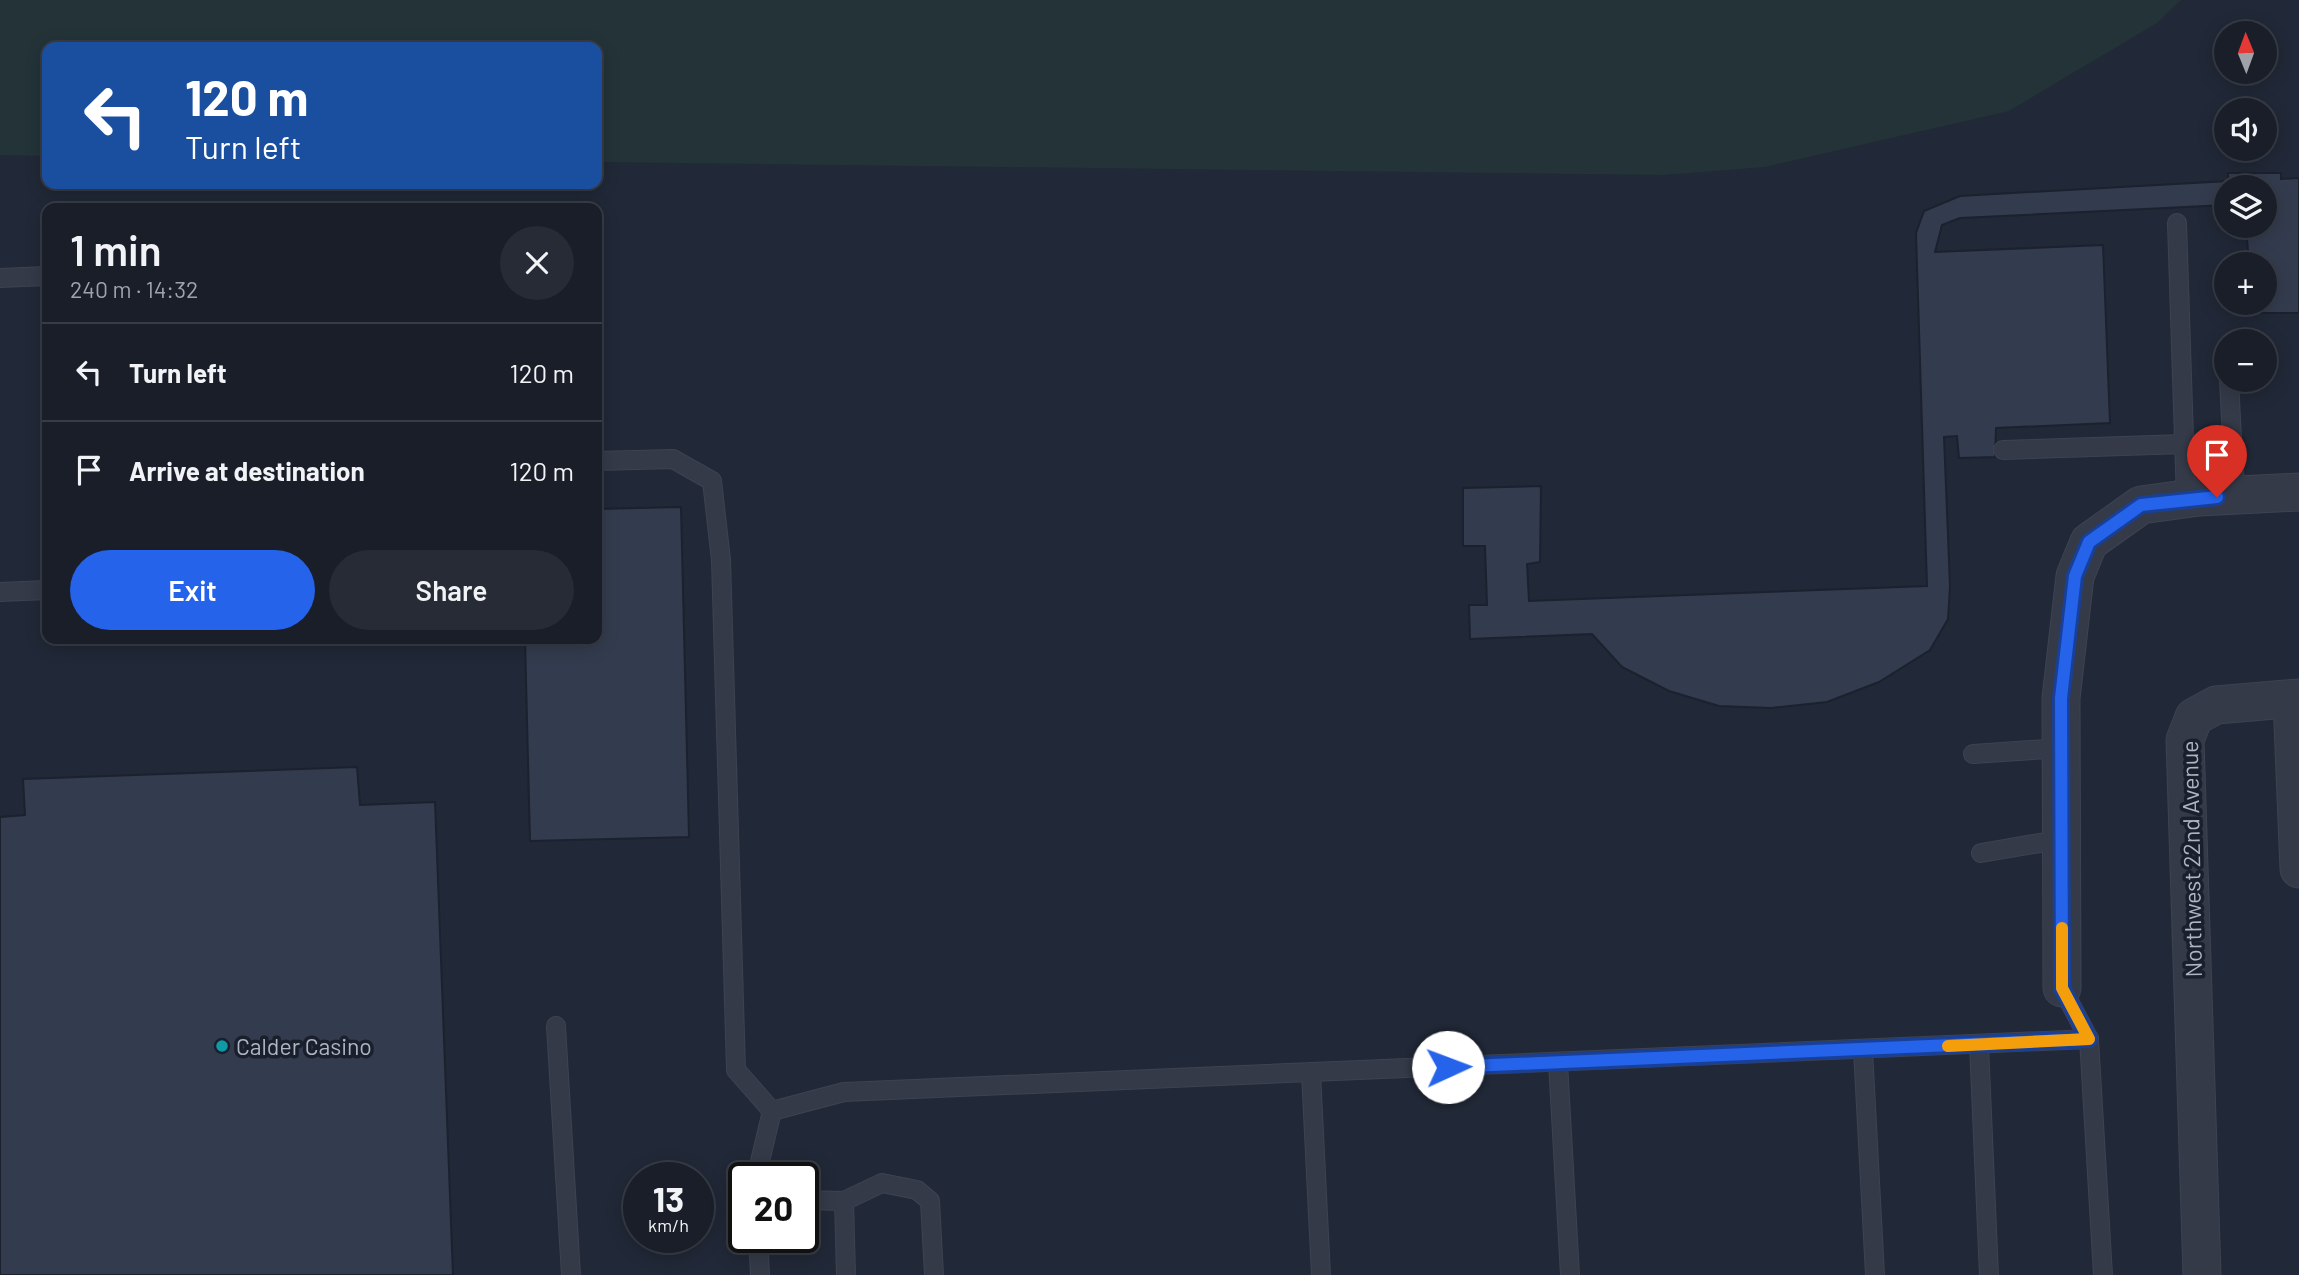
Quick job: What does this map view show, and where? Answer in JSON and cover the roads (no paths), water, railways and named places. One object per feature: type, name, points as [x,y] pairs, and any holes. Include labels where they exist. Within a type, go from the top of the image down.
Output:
[{"type":"street","points":[[2062,988],[2061,698],[2075,576],[2089,542],[2141,505],[2186,499],[2299,492]]},
{"type":"street","name":"Northwest 22nd Avenue","points":[[2202,1275],[2185,740],[2194,717],[2216,705],[2296,698],[2299,869]]},
{"type":"lane","points":[[2177,223],[2186,499]]},
{"type":"lane","points":[[0,278],[42,276]]},
{"type":"lane","points":[[2230,392],[2235,496]]},
{"type":"lane","points":[[2003,450],[2184,444]]},
{"type":"lane","points":[[602,461],[673,459],[712,481],[721,560],[736,1070],[772,1111]]},
{"type":"lane","points":[[0,592],[42,590]]},
{"type":"lane","points":[[1973,754],[2062,748]]},
{"type":"lane","points":[[1981,853],[2063,839]]},
{"type":"lane","points":[[2062,988],[2089,1039],[2103,1275]]},
{"type":"lane","points":[[556,1026],[571,1275]]},
{"type":"lane","points":[[772,1111],[844,1092],[2089,1039]]},
{"type":"lane","points":[[1979,1045],[1989,1275]]},
{"type":"lane","points":[[1863,1050],[1875,1275]]},
{"type":"lane","points":[[1558,1063],[1570,1275]]},
{"type":"lane","points":[[1311,1073],[1321,1275]]},
{"type":"lane","points":[[760,1162],[772,1111]]},
{"type":"lane","points":[[819,1200],[844,1201],[882,1183],[917,1190],[930,1201],[934,1275]]},
{"type":"lane","points":[[844,1201],[846,1275]]},
{"type":"lane","points":[[759,1253],[760,1275]]},
{"type":"place","name":"Calder Casino","points":[[222,1046]]}]
